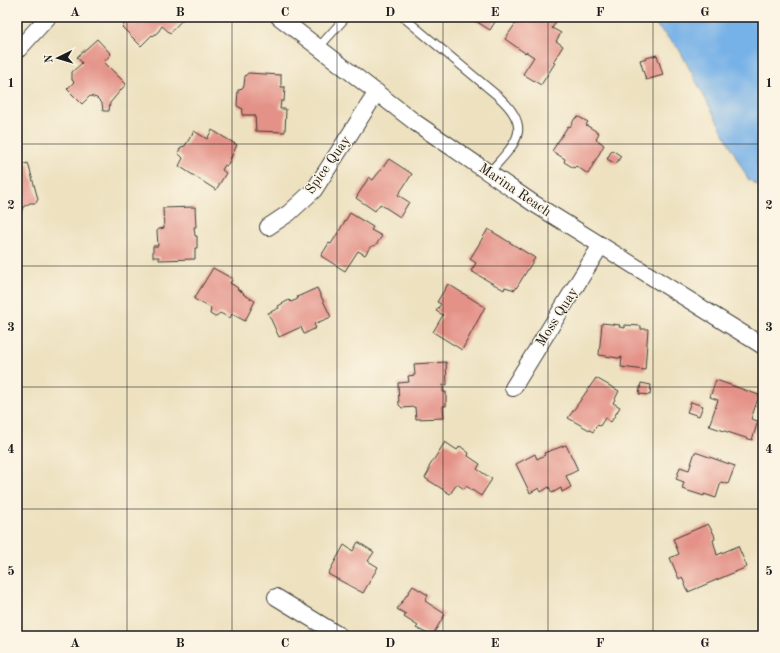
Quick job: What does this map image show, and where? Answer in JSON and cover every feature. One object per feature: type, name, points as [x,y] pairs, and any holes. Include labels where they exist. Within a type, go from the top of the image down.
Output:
[{"type":"street","points":[[17,51],[48,17]]},
{"type":"street","name":"Marina Reach","points":[[279,17],[416,123],[533,204],[763,346]]},
{"type":"street","name":"Spice Quay","points":[[268,227],[288,213],[314,190],[377,92]]},
{"type":"street","name":"Moss Quay","points":[[513,388],[601,245]]},
{"type":"street","points":[[276,597],[340,636]]},
{"type":"lane","points":[[319,47],[346,17]]},
{"type":"lane","points":[[403,17],[499,97],[509,106],[515,116],[518,123],[516,142],[489,173]]},
{"type":"water","points":[[648,17],[763,17],[763,189],[748,179],[679,49]]},
{"type":"building","points":[[131,17],[181,17],[183,19],[170,33],[162,26],[158,32],[153,36],[152,35],[141,46],[122,27]]},
{"type":"building","points":[[471,17],[498,17],[490,30]]},
{"type":"building","points":[[520,17],[559,17],[552,28],[561,33],[556,41],[563,46],[553,62],[555,63],[541,85],[523,74],[534,57],[526,52],[525,53],[505,39]]},
{"type":"building","points":[[97,39],[111,54],[104,62],[126,84],[110,103],[109,111],[103,111],[102,103],[97,98],[90,96],[82,104],[67,89],[74,82],[72,80],[72,72],[82,63],[77,57]]},
{"type":"building","points":[[657,55],[663,75],[646,80],[640,60]]},
{"type":"building","points":[[248,73],[281,75],[281,87],[285,87],[284,101],[281,101],[280,109],[286,109],[285,132],[256,131],[255,115],[242,115],[243,109],[237,106],[238,90],[244,86],[245,76]]},
{"type":"building","points":[[579,117],[588,122],[586,125],[599,133],[596,139],[604,145],[588,174],[576,166],[574,168],[564,162],[565,159],[552,151],[568,126],[570,127],[575,118]]},
{"type":"building","points":[[212,130],[237,145],[227,166],[225,165],[222,170],[226,173],[216,190],[179,166],[183,158],[178,153],[181,147],[185,146],[194,131],[207,139]]},
{"type":"building","points":[[612,150],[621,156],[616,164],[607,159]]},
{"type":"building","points":[[389,159],[412,174],[398,195],[409,202],[400,217],[380,204],[375,211],[356,198],[369,177],[373,180]]},
{"type":"building","points":[[28,163],[38,199],[36,203],[30,203],[23,207],[21,213],[17,214],[17,166]]},
{"type":"building","points":[[195,207],[196,227],[194,227],[195,236],[197,236],[197,248],[195,248],[195,259],[159,260],[159,257],[153,257],[153,246],[158,246],[157,231],[164,228],[163,208]]},
{"type":"building","points":[[350,213],[373,227],[371,230],[382,236],[376,245],[370,247],[365,255],[358,251],[345,271],[321,256],[329,243],[331,244]]},
{"type":"building","points":[[488,229],[535,258],[515,290],[505,287],[504,290],[471,271],[476,263],[470,259]]},
{"type":"building","points":[[213,268],[233,279],[230,283],[244,293],[243,294],[255,301],[245,321],[232,314],[230,318],[220,313],[215,317],[210,314],[211,308],[194,299]]},
{"type":"building","points":[[448,284],[485,307],[462,350],[433,332],[443,315],[436,311],[441,304],[437,302]]},
{"type":"building","points":[[317,288],[331,317],[314,324],[316,328],[304,334],[301,327],[279,337],[268,313],[279,308],[278,306],[289,300],[291,302],[298,299],[297,297]]},
{"type":"building","points":[[602,323],[620,325],[619,327],[625,328],[625,325],[641,326],[641,329],[648,329],[645,370],[621,367],[622,357],[618,358],[599,355]]},
{"type":"building","points":[[446,362],[447,385],[443,385],[443,392],[446,392],[446,406],[443,406],[444,418],[416,419],[415,407],[402,408],[399,405],[398,383],[409,382],[408,376],[415,375],[414,364]]},
{"type":"building","points":[[596,378],[619,391],[613,403],[620,407],[611,422],[605,418],[600,426],[597,425],[593,432],[568,418]]},
{"type":"building","points":[[716,380],[759,395],[751,419],[758,421],[752,440],[709,426],[718,400],[710,397]]},
{"type":"building","points":[[641,383],[651,385],[650,395],[639,394]]},
{"type":"building","points":[[691,402],[703,406],[699,416],[687,412]]},
{"type":"building","points":[[445,442],[457,450],[460,446],[469,453],[468,456],[480,464],[477,469],[492,479],[481,496],[466,486],[464,489],[457,484],[450,494],[425,478],[429,471],[429,467]]},
{"type":"building","points":[[566,445],[578,470],[566,476],[571,487],[562,492],[561,488],[552,493],[549,487],[541,492],[539,488],[530,493],[516,464],[535,454],[537,459],[545,455],[544,453]]},
{"type":"building","points":[[695,452],[735,466],[728,484],[721,482],[716,498],[682,489],[684,482],[676,479],[680,467],[689,470]]},
{"type":"building","points":[[708,524],[714,534],[715,539],[713,540],[717,555],[738,546],[747,567],[688,592],[682,577],[679,579],[670,558],[679,554],[673,539]]},
{"type":"building","points":[[358,542],[374,552],[368,561],[378,567],[363,593],[328,574],[344,545],[353,551]]},
{"type":"building","points":[[413,586],[428,595],[425,601],[445,614],[432,636],[416,628],[418,626],[404,617],[406,614],[397,609]]},
{"type":"building","points":[[762,592],[763,628],[760,628]]}]
